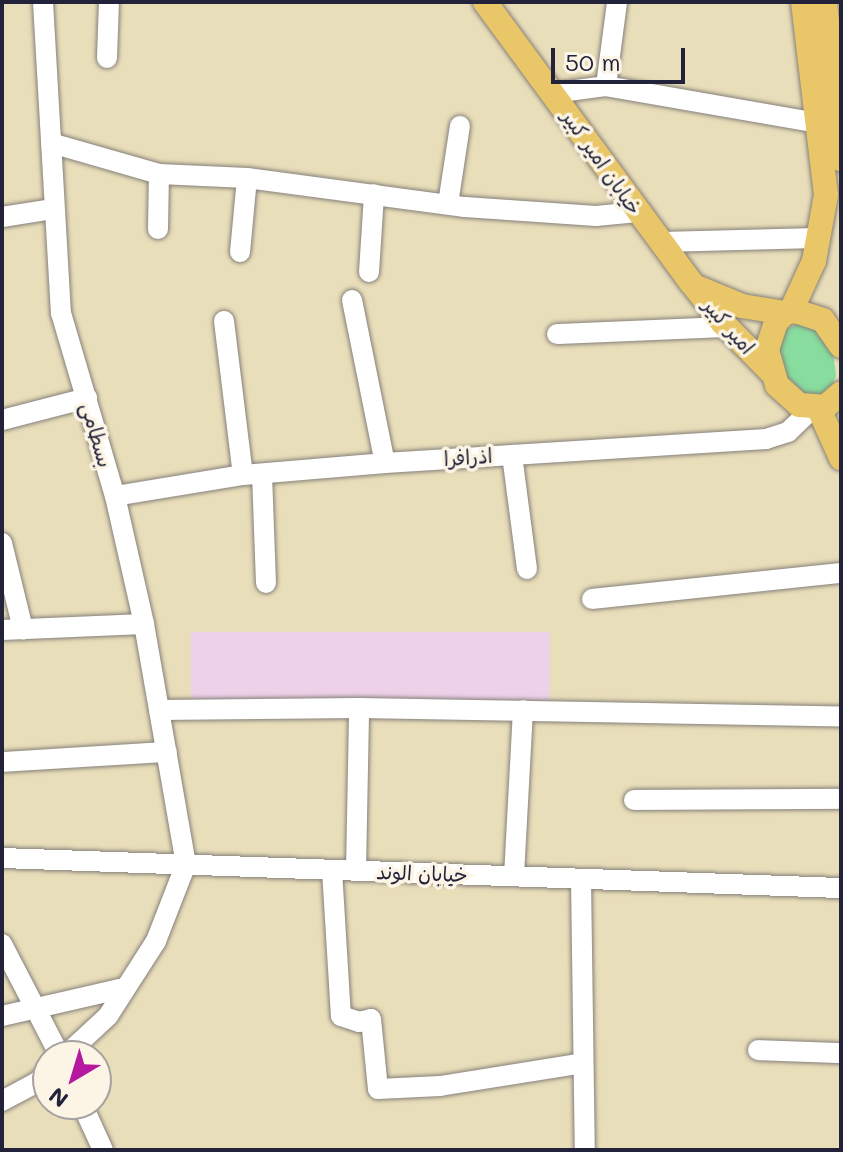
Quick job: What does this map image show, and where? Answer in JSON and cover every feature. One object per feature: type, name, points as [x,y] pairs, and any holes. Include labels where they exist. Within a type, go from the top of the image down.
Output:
[{"type":"main road","name":"خیابان امیر کبیر","points":[[485,2],[691,282]]},
{"type":"main road","points":[[772,373],[767,342],[776,322],[788,312],[808,277],[826,195],[803,2]]},
{"type":"main road","points":[[825,2],[836,62],[841,159]]},
{"type":"main road","name":"امیر کبیر","points":[[691,282],[706,293],[742,306],[803,311],[823,320],[841,346]]},
{"type":"main road","name":"امیر کبیر","points":[[691,282],[727,327],[772,373],[786,396],[815,409]]},
{"type":"main road","points":[[841,393],[832,404],[815,409],[841,458]]},
{"type":"street","name":"بسطامی","points":[[43,2],[61,313],[115,496],[144,624],[186,864]]},
{"type":"street","points":[[107,58],[109,2]]},
{"type":"street","points":[[606,86],[617,2]]},
{"type":"street","points":[[553,93],[606,86],[817,123]]},
{"type":"street","points":[[448,204],[460,126]]},
{"type":"street","points":[[51,143],[159,174],[247,178],[448,204],[596,216],[638,212]]},
{"type":"street","points":[[158,229],[159,174]]},
{"type":"street","points":[[240,252],[247,178]]},
{"type":"street","points":[[369,272],[374,194]]},
{"type":"street","points":[[2,217],[53,209]]},
{"type":"street","points":[[661,242],[817,238]]},
{"type":"street","points":[[352,300],[385,463]]},
{"type":"street","points":[[224,321],[252,474],[266,583]]},
{"type":"street","points":[[557,334],[727,327]]},
{"type":"street","points":[[2,420],[87,398]]},
{"type":"street","name":"اذرافرا","points":[[115,496],[252,474],[766,439],[788,432],[815,409]]},
{"type":"street","points":[[512,455],[527,569]]},
{"type":"street","points":[[2,543],[12,630],[144,624]]},
{"type":"street","points":[[592,599],[841,573]]},
{"type":"street","points":[[356,871],[359,708]]},
{"type":"street","points":[[159,710],[359,708],[841,716]]},
{"type":"street","points":[[514,876],[523,710]]},
{"type":"street","points":[[2,762],[167,752]]},
{"type":"street","points":[[634,800],[841,799]]},
{"type":"street","name":"خیابان الوند","points":[[2,858],[841,888]]},
{"type":"street","points":[[81,1040],[108,1016],[156,941],[186,864]]},
{"type":"street","points":[[332,870],[341,1016],[359,1022],[371,1019],[378,1089],[440,1086],[583,1063]]},
{"type":"street","points":[[581,879],[585,1150]]},
{"type":"street","points":[[2,944],[54,1040]]},
{"type":"street","points":[[2,1016],[124,988]]},
{"type":"street","points":[[758,1050],[841,1053]]},
{"type":"street","points":[[2,1101],[32,1085]]},
{"type":"street","points":[[89,1120],[103,1150]]},
{"type":"shaded area","points":[[191,632],[550,632],[550,701],[191,701]]},
{"type":"green space","points":[[798,324],[816,330],[833,353],[836,375],[830,393],[807,397],[786,381],[778,348],[785,330]]}]
